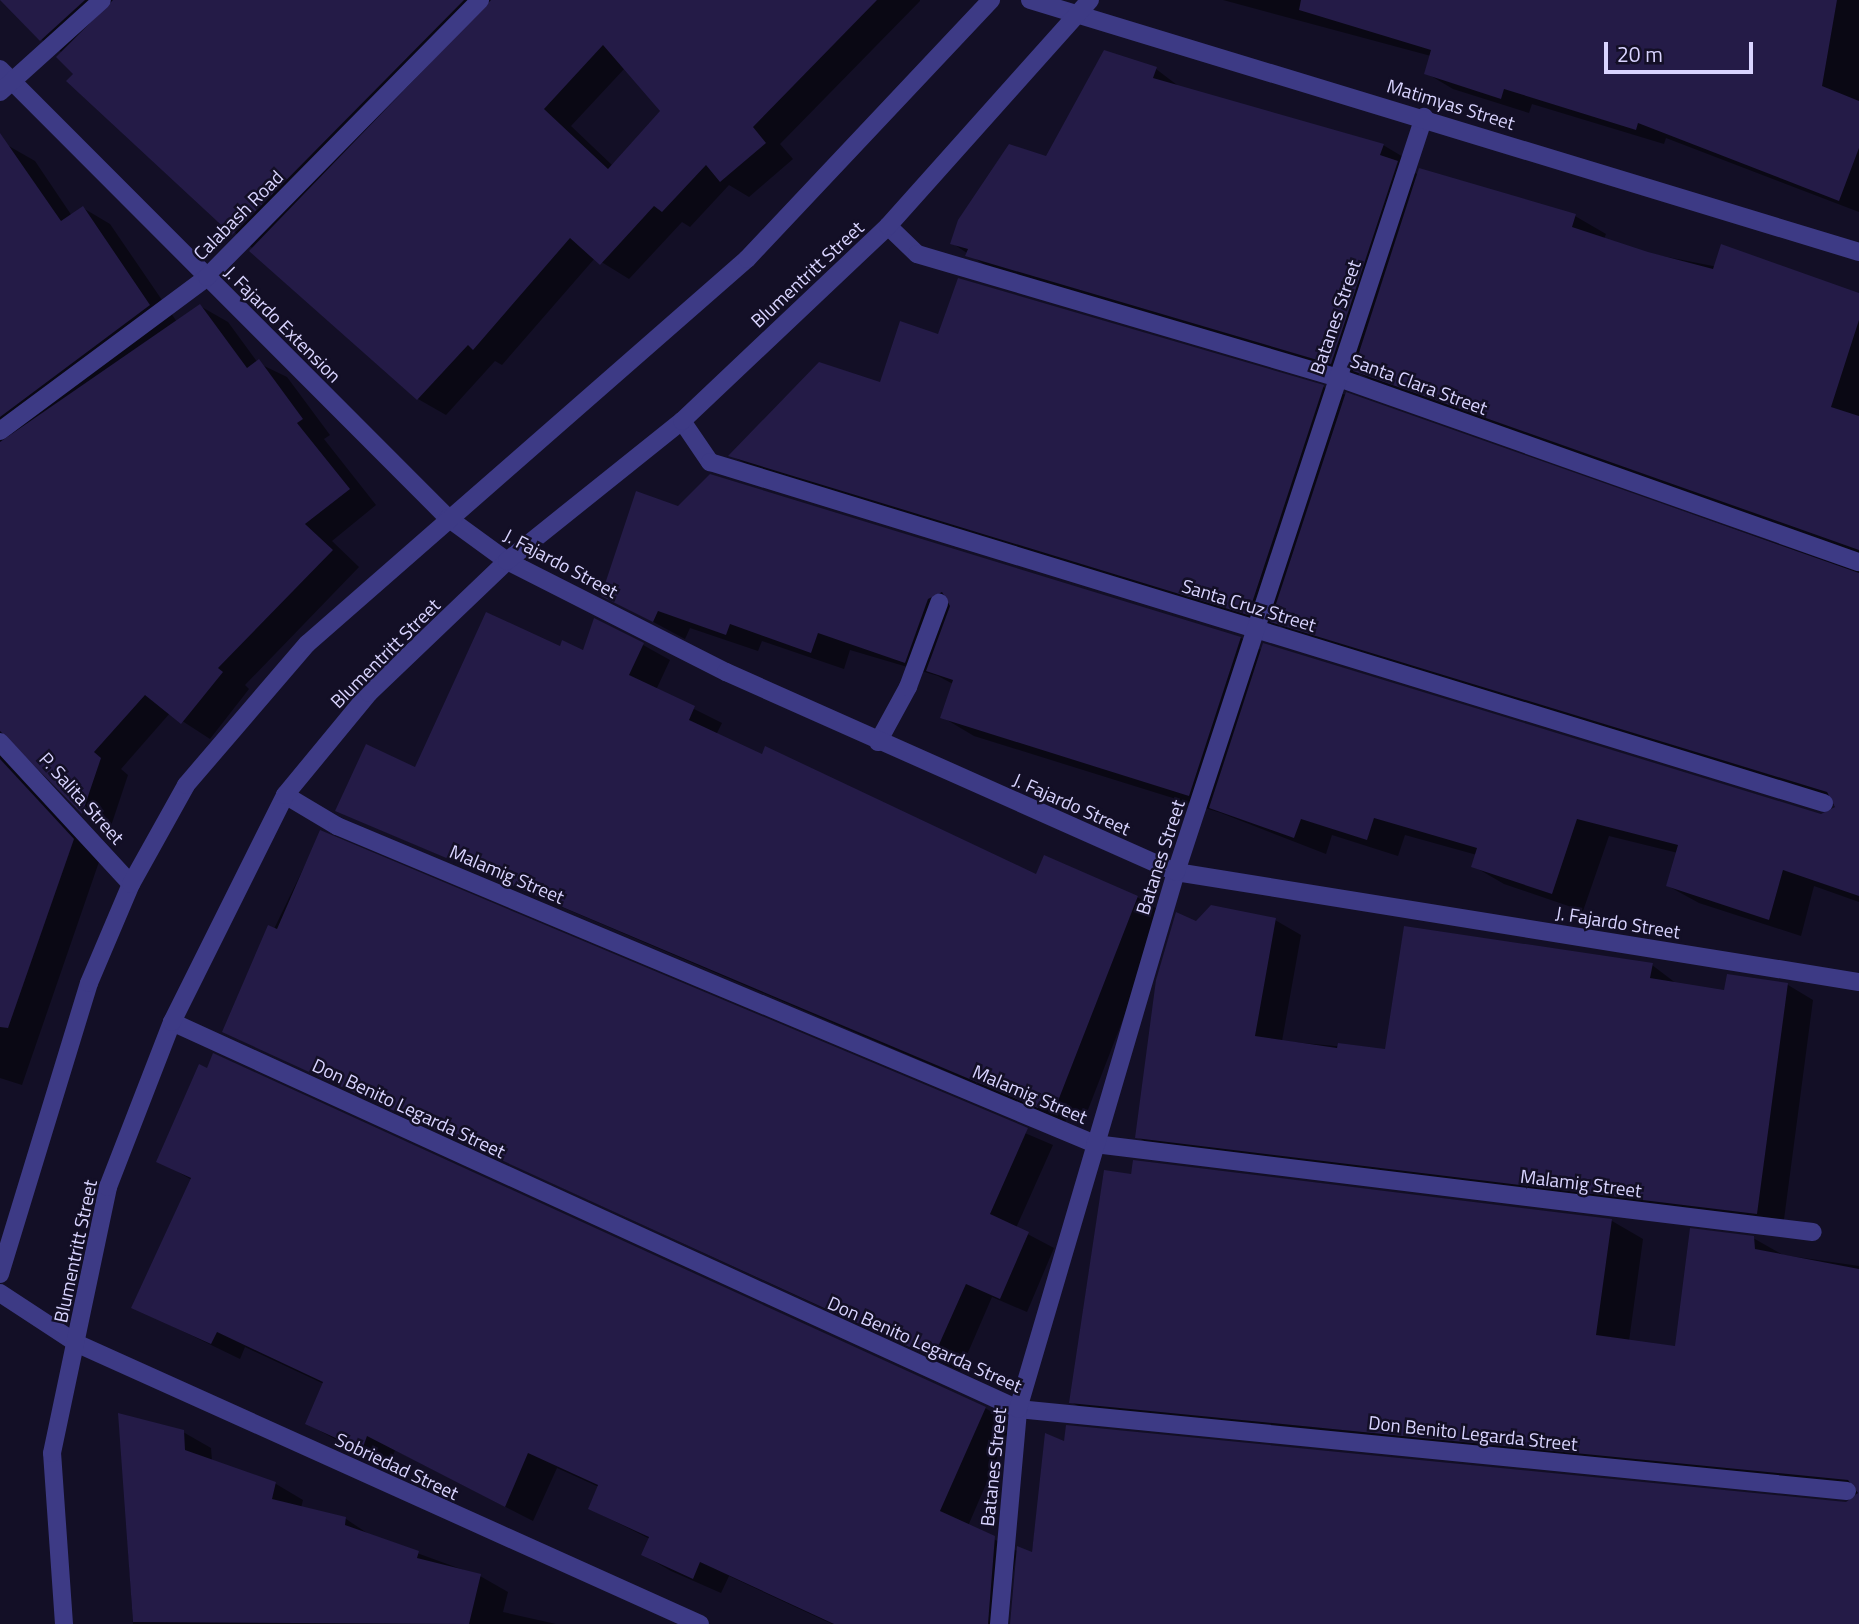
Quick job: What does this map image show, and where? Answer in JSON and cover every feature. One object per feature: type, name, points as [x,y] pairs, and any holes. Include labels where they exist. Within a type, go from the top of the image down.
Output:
[{"type":"street","points":[[6,88],[102,0]]},
{"type":"street","name":"Calabash Road","points":[[0,431],[206,277],[480,0]]},
{"type":"street","points":[[0,1274],[89,982],[131,884],[186,785],[307,644],[747,259],[992,0]]},
{"type":"street","name":"Matimyas Street","points":[[1030,0],[1086,7],[1424,117],[1859,252]]},
{"type":"street","name":"Blumentritt Street","points":[[64,1624],[52,1453],[78,1344],[108,1187],[172,1022],[285,795],[369,693],[508,561],[682,422],[888,226],[1086,7]]},
{"type":"street","name":"J. Fajardo Extension","points":[[0,69],[6,88],[206,277],[448,518]]},
{"type":"street","name":"Batanes Street","points":[[999,1624],[1018,1409],[1176,872],[1260,630],[1336,377],[1424,117]]},
{"type":"street","name":"Santa Clara Street","points":[[888,226],[917,254],[1336,377],[1858,562]]},
{"type":"street","name":"Santa Cruz Street","points":[[682,422],[710,462],[1824,803]]},
{"type":"street","name":"J. Fajardo Street","points":[[448,518],[508,561],[878,742],[1176,872],[1859,982]]},
{"type":"street","points":[[878,742],[908,687],[939,603]]},
{"type":"street","name":"P. Salita Street","points":[[0,742],[131,884]]},
{"type":"street","name":"Malamig Street","points":[[285,795],[337,826],[1095,1144],[1813,1232]]},
{"type":"street","name":"Don Benito Legarda Street","points":[[172,1022],[1018,1409],[1847,1491]]},
{"type":"street","name":"Sobriedad Street","points":[[0,1293],[78,1344],[700,1624]]},
{"type":"building","points":[[0,0],[85,0],[40,41]]},
{"type":"building","points":[[113,0],[464,0],[232,235],[66,81],[73,74],[56,57]]},
{"type":"building","points":[[491,0],[877,0],[753,127],[766,143],[720,182],[706,165],[662,212],[654,206],[600,265],[570,238],[473,350],[468,345],[417,400],[249,251]],"holes":[[[603,45],[660,111],[608,169],[544,109]]]},
{"type":"building","points":[[1301,0],[1837,0],[1822,86],[1859,101],[1859,148],[1839,201],[1638,123],[1636,130],[1504,89],[1501,99],[1424,74],[1431,50],[1299,10]]},
{"type":"building","points":[[1104,50],[1157,67],[1153,78],[1384,144],[1380,155],[1398,161],[1331,364],[965,256],[968,249],[950,244],[958,220],[1009,144],[1046,156]]},
{"type":"building","points":[[0,133],[61,221],[83,206],[150,305],[0,417]]},
{"type":"building","points":[[1419,168],[1576,214],[1572,227],[1648,252],[1713,269],[1721,244],[1859,293],[1859,320],[1831,407],[1859,416],[1859,550],[1353,371]]},
{"type":"building","points":[[958,278],[1324,385],[1248,615],[728,456],[819,362],[880,382],[900,321],[938,334]]},
{"type":"building","points":[[200,304],[247,368],[259,359],[303,419],[297,423],[350,489],[305,524],[333,550],[218,668],[223,672],[181,724],[145,695],[94,752],[101,758],[82,814],[0,731],[0,442]]},
{"type":"building","points":[[1346,392],[1859,573],[1859,896],[1783,870],[1769,920],[1666,886],[1678,845],[1577,819],[1552,894],[1471,867],[1477,848],[1374,818],[1367,840],[1301,819],[1294,838],[1209,808],[1263,643],[1821,814],[1835,807],[1827,792],[1270,622]]},
{"type":"building","points":[[710,474],[1241,637],[1189,796],[940,718],[953,680],[926,671],[950,606],[942,592],[928,599],[905,663],[818,633],[811,653],[730,624],[726,635],[658,611],[653,622],[601,596],[636,491],[678,506]]},
{"type":"building","points":[[486,612],[560,646],[562,640],[583,650],[594,618],[644,643],[629,675],[695,706],[689,720],[762,754],[765,746],[1036,874],[1044,855],[1138,896],[1058,1101],[1043,1095],[1038,1108],[335,811],[366,744],[415,767]]},
{"type":"building","points":[[0,759],[74,839],[8,1028],[0,1027]]},
{"type":"building","points":[[320,830],[1028,1128],[990,1214],[1029,1232],[1000,1299],[966,1284],[933,1358],[222,1032],[268,925],[277,929]]},
{"type":"building","points":[[1211,905],[1276,918],[1255,1036],[1337,1048],[1338,1043],[1385,1049],[1404,926],[1653,963],[1650,978],[1724,990],[1727,974],[1788,983],[1757,1214],[1135,1138],[1156,980],[1176,912],[1196,921]]},
{"type":"building","points":[[213,1053],[986,1407],[940,1511],[995,1536],[988,1624],[834,1624],[700,1562],[693,1579],[641,1555],[649,1537],[588,1509],[598,1485],[528,1453],[505,1507],[367,1436],[362,1450],[305,1424],[323,1382],[217,1332],[211,1344],[131,1308],[191,1178],[156,1162],[199,1064],[207,1068]]},
{"type":"building","points":[[1133,1160],[1612,1219],[1596,1335],[1675,1346],[1690,1228],[1754,1236],[1755,1249],[1859,1269],[1859,1624],[1010,1624],[1017,1546],[1032,1552],[1045,1433],[1064,1441],[1066,1425],[1846,1502],[1858,1493],[1848,1480],[1069,1403],[1104,1170],[1131,1174]]},
{"type":"building","points":[[118,1413],[184,1430],[185,1450],[276,1482],[272,1499],[346,1517],[345,1525],[419,1551],[417,1558],[481,1574],[469,1624],[133,1622]]}]
